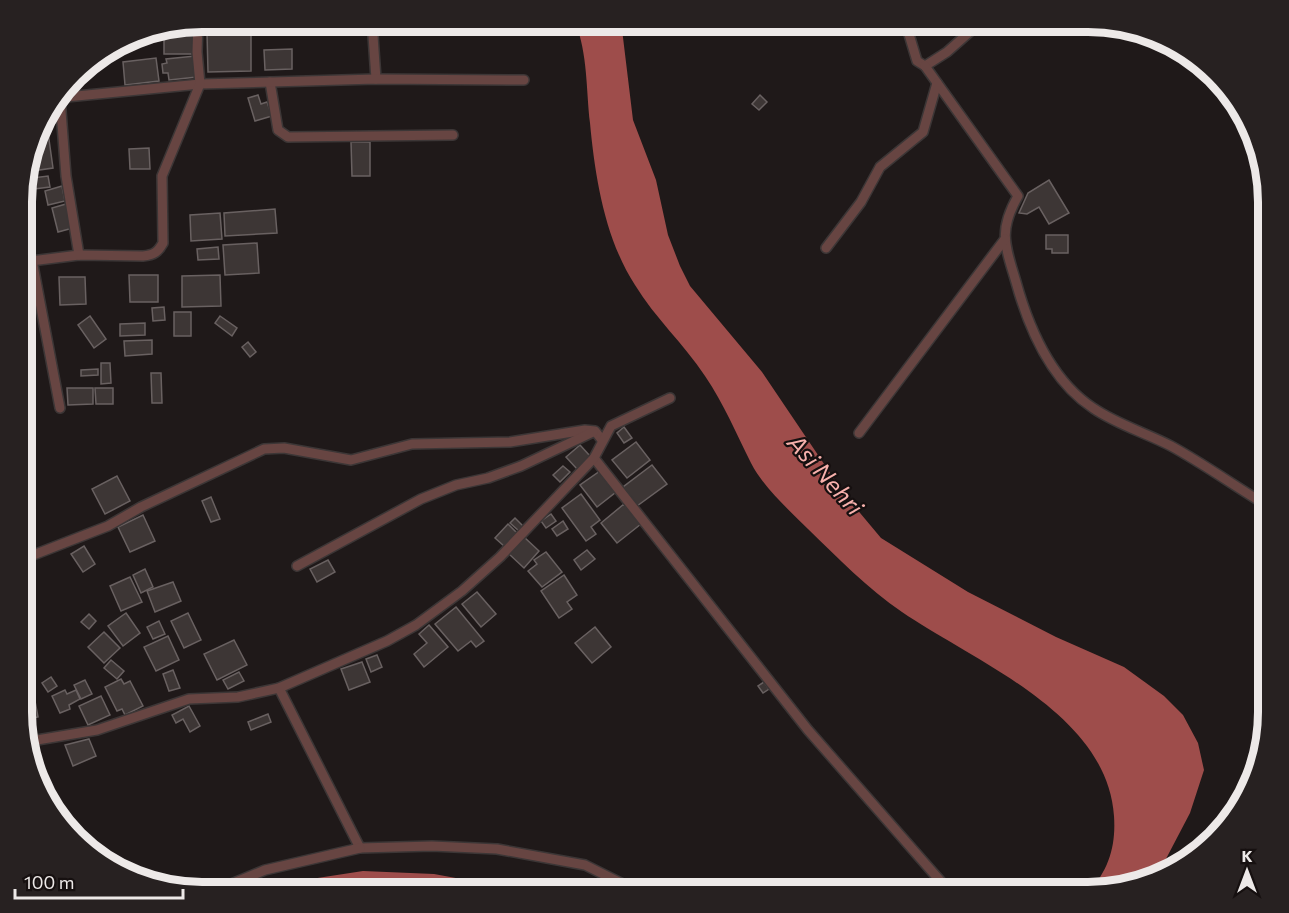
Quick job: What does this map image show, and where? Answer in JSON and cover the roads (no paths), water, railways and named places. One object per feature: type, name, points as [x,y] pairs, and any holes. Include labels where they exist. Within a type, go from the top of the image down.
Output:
[{"type":"street","points":[[32,260],[79,255],[143,256],[153,255],[159,250],[163,243],[164,168],[200,84],[198,31]]},
{"type":"street","points":[[373,31],[376,79]]},
{"type":"street","points":[[908,32],[917,61],[925,66],[1018,196],[1007,216],[1005,239],[1018,291],[1044,352],[1062,380],[1093,408],[1172,447],[1257,500]]},
{"type":"street","points":[[925,66],[947,52],[970,32]]},
{"type":"street","points":[[68,97],[200,84],[376,79],[524,80]]},
{"type":"street","points":[[270,82],[278,130],[288,137],[453,135]]},
{"type":"street","points":[[826,248],[861,202],[880,167],[923,132],[937,83]]},
{"type":"street","points":[[59,109],[66,176],[79,255]]},
{"type":"street","points":[[859,433],[1005,239]]},
{"type":"street","points":[[32,283],[60,408]]},
{"type":"street","points":[[34,740],[97,730],[189,699],[238,697],[279,688],[371,649],[416,625],[462,591],[500,557],[594,458],[611,426],[670,398]]},
{"type":"street","points":[[32,555],[108,526],[141,507],[264,449],[284,448],[351,460],[398,446],[429,441],[510,442],[585,430],[595,431],[602,440]]},
{"type":"street","points":[[297,566],[421,499],[456,485],[488,478],[521,466],[595,431]]},
{"type":"street","points":[[594,458],[808,730],[941,882]]},
{"type":"street","points":[[279,688],[360,848]]},
{"type":"street","points":[[238,881],[265,870],[360,848],[432,846],[497,849],[585,865],[618,881]]},
{"type":"water","name":"Asi Nehri","points":[[578,31],[622,31],[633,120],[656,180],[668,235],[690,286],[762,372],[845,495],[881,538],[968,592],[1056,637],[1124,667],[1164,696],[1183,715],[1198,743],[1204,770],[1190,813],[1163,864],[1131,876],[1097,881],[1110,857],[1114,837],[1114,816],[1106,780],[1088,748],[1063,719],[1033,694],[902,612],[877,593],[769,490],[756,472],[712,387],[697,364],[643,297],[616,248],[599,186]]},
{"type":"water","points":[[363,871],[434,874],[474,881],[297,881]]}]
